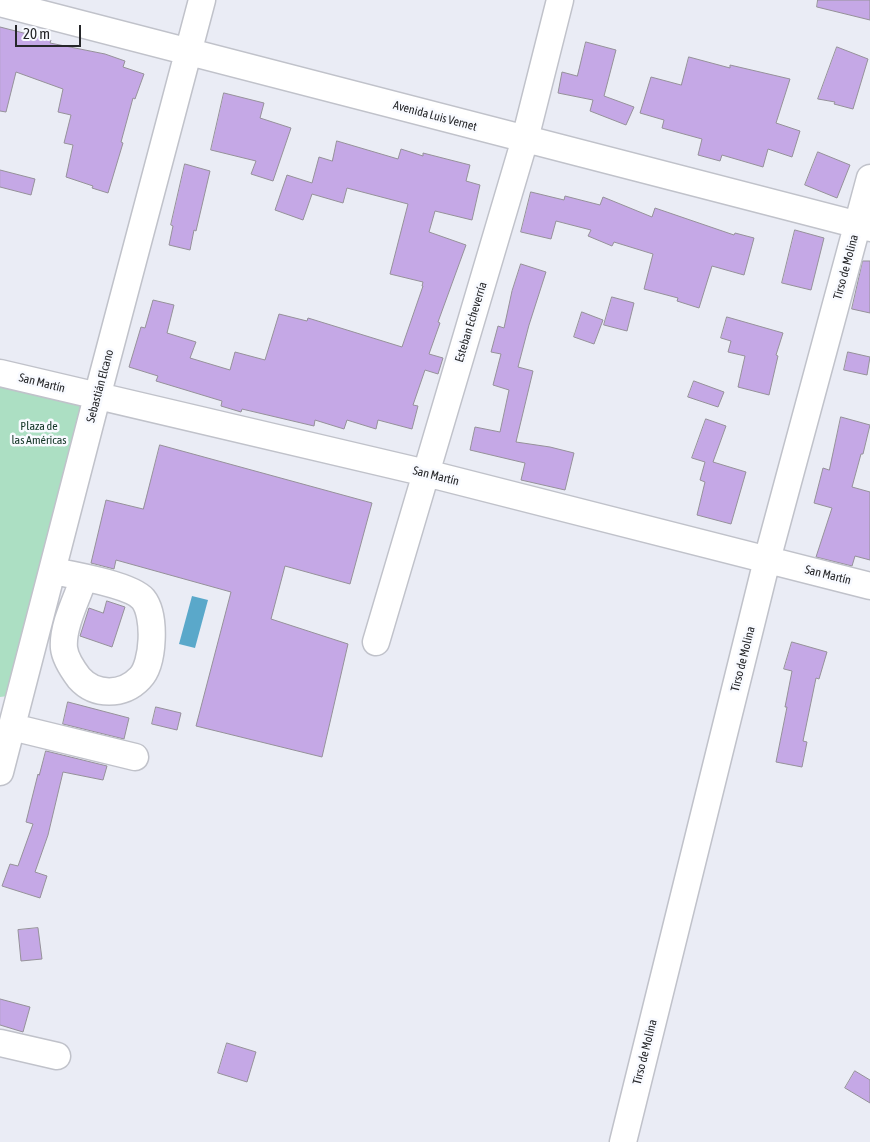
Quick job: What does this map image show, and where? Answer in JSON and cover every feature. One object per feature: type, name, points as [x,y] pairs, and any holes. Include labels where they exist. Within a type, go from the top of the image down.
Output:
[{"type":"street","name":"Sebastián Elcano","points":[[0,772],[9,717],[53,571],[97,397],[190,52],[202,0]]},
{"type":"street","name":"Esteban Echeverría","points":[[376,642],[525,139],[560,0]]},
{"type":"street","name":"Avenida Luis Vernet","points":[[0,3],[864,227]]},
{"type":"street","name":"Tirso de Molina","points":[[623,1142],[768,560],[864,227],[870,178]]},
{"type":"street","name":"San Martín","points":[[0,373],[426,473],[870,586]]},
{"type":"street","points":[[53,571],[84,578]]},
{"type":"street","points":[[9,717],[135,757]]},
{"type":"street","points":[[0,1043],[57,1056]]},
{"type":"green space","name":"Plaza de las Américas","points":[[0,381],[73,400],[83,407],[8,696],[0,697]]},
{"type":"water","points":[[192,596],[208,600],[195,648],[179,644]]},
{"type":"building","points":[[818,0],[870,0],[870,20],[817,7]]},
{"type":"building","points":[[0,27],[51,40],[50,43],[105,54],[125,61],[123,67],[144,74],[135,99],[133,98],[121,142],[123,143],[108,193],[66,177],[73,145],[64,143],[71,115],[58,112],[63,89],[16,72],[6,112],[0,111]]},
{"type":"building","points":[[586,42],[616,50],[604,96],[634,107],[626,125],[590,111],[593,100],[558,93],[562,72],[577,76]]},
{"type":"building","points":[[837,47],[868,59],[853,109],[834,104],[835,102],[818,99]]},
{"type":"building","points":[[689,57],[730,68],[730,65],[790,79],[776,123],[800,131],[792,157],[768,149],[763,167],[722,155],[720,161],[698,155],[702,139],[662,128],[664,120],[640,113],[651,77],[681,85]]},
{"type":"building","points":[[224,93],[264,103],[260,118],[291,128],[273,181],[251,174],[256,161],[211,150]]},
{"type":"building","points":[[337,141],[398,159],[401,149],[423,156],[423,153],[470,165],[466,181],[480,185],[472,220],[435,211],[429,232],[466,245],[438,322],[440,323],[429,354],[443,358],[438,374],[425,370],[413,405],[418,406],[412,429],[378,420],[376,429],[347,420],[344,429],[315,420],[314,426],[242,409],[241,412],[221,406],[222,401],[156,381],[158,376],[129,367],[141,327],[145,328],[153,300],[174,305],[167,333],[196,342],[190,358],[230,370],[235,352],[265,360],[279,314],[307,321],[308,318],[402,347],[423,286],[423,282],[390,274],[408,204],[347,188],[343,203],[312,194],[303,220],[275,210],[287,175],[312,183],[319,157],[332,161]]},
{"type":"building","points":[[818,152],[850,165],[837,198],[805,185]]},
{"type":"building","points":[[185,164],[210,171],[190,250],[169,245],[173,226],[171,225]]},
{"type":"building","points":[[0,170],[35,179],[31,195],[0,187]]},
{"type":"building","points":[[531,192],[564,200],[565,196],[600,205],[603,197],[652,217],[655,208],[734,235],[735,233],[754,238],[744,275],[712,266],[699,308],[677,301],[678,298],[644,289],[653,254],[614,242],[612,246],[588,236],[591,230],[556,221],[551,239],[521,232]]},
{"type":"building","points":[[795,230],[824,238],[811,290],[782,283]]},
{"type":"building","points":[[863,261],[870,261],[870,313],[852,309]]},
{"type":"building","points":[[521,264],[546,272],[518,367],[533,371],[516,442],[574,453],[565,490],[521,480],[525,463],[470,450],[475,427],[500,432],[509,390],[493,385],[501,354],[491,352],[498,326],[504,328],[512,291]]},
{"type":"building","points":[[612,297],[634,303],[627,331],[604,325]]},
{"type":"building","points":[[582,312],[603,320],[594,344],[574,337]]},
{"type":"building","points":[[727,317],[783,333],[776,355],[778,356],[769,395],[738,387],[745,356],[728,352],[731,341],[721,338]]},
{"type":"building","points":[[848,352],[870,357],[867,375],[844,370]]},
{"type":"building","points":[[694,381],[724,392],[718,407],[688,397]]},
{"type":"building","points":[[841,417],[870,425],[852,487],[870,492],[870,560],[855,556],[852,566],[816,557],[832,508],[814,503],[823,468],[829,470]]},
{"type":"building","points":[[706,419],[726,426],[713,462],[746,472],[731,524],[697,515],[705,482],[700,480],[705,462],[692,458]]},
{"type":"building","points":[[160,445],[372,503],[350,584],[285,566],[271,619],[348,644],[322,757],[196,726],[231,592],[116,560],[114,569],[91,563],[106,500],[143,509]]},
{"type":"building","points":[[107,601],[125,607],[112,647],[80,636],[89,608],[103,613]]},
{"type":"building","points":[[792,642],[827,652],[819,679],[816,678],[803,741],[807,742],[802,767],[776,762],[792,671],[784,669]]},
{"type":"building","points":[[68,702],[129,718],[124,739],[63,724]]},
{"type":"building","points":[[156,707],[181,713],[177,730],[152,724]]},
{"type":"building","points":[[46,751],[107,766],[103,780],[63,772],[48,835],[35,872],[47,876],[40,898],[2,886],[10,864],[18,866],[33,824],[26,822]]},
{"type":"building","points":[[38,928],[42,959],[21,961],[18,930]]},
{"type":"building","points":[[0,999],[30,1007],[23,1032],[0,1025]]},
{"type":"building","points":[[227,1043],[256,1052],[247,1082],[218,1073]]},
{"type":"building","points":[[855,1071],[870,1080],[870,1103],[845,1088]]}]
